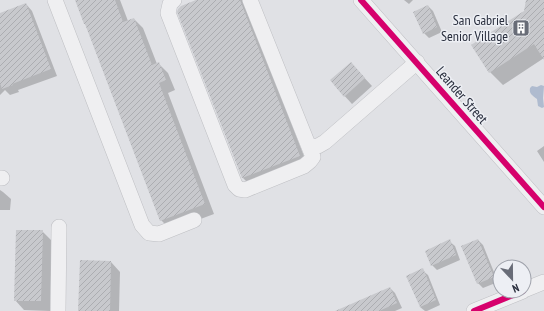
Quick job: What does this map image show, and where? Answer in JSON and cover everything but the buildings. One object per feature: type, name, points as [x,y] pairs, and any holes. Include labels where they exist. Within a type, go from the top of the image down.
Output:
[{"type":"street","points":[[55,0],[142,225],[149,233],[159,234],[194,220]]},
{"type":"street","points":[[174,0],[170,4],[168,13],[235,185],[239,189],[246,190],[304,166],[313,157],[250,0]]},
{"type":"street","name":"Leander Street","points":[[361,0],[544,207]]},
{"type":"street","points":[[309,147],[318,146],[325,142],[417,62]]},
{"type":"street","points":[[58,311],[59,227]]},
{"type":"street","points":[[532,287],[544,282]]},
{"type":"street","points":[[474,311],[503,299]]},
{"type":"water","points":[[541,85],[544,86],[544,107],[542,108],[538,106],[537,99],[530,92],[530,88],[532,86],[537,87]]},
{"type":"cycle path","points":[[361,0],[544,207]]},
{"type":"cycle path","points":[[474,311],[503,299]]},
{"type":"place","name":"San Gabriel Senior Village","points":[[521,28]]}]
